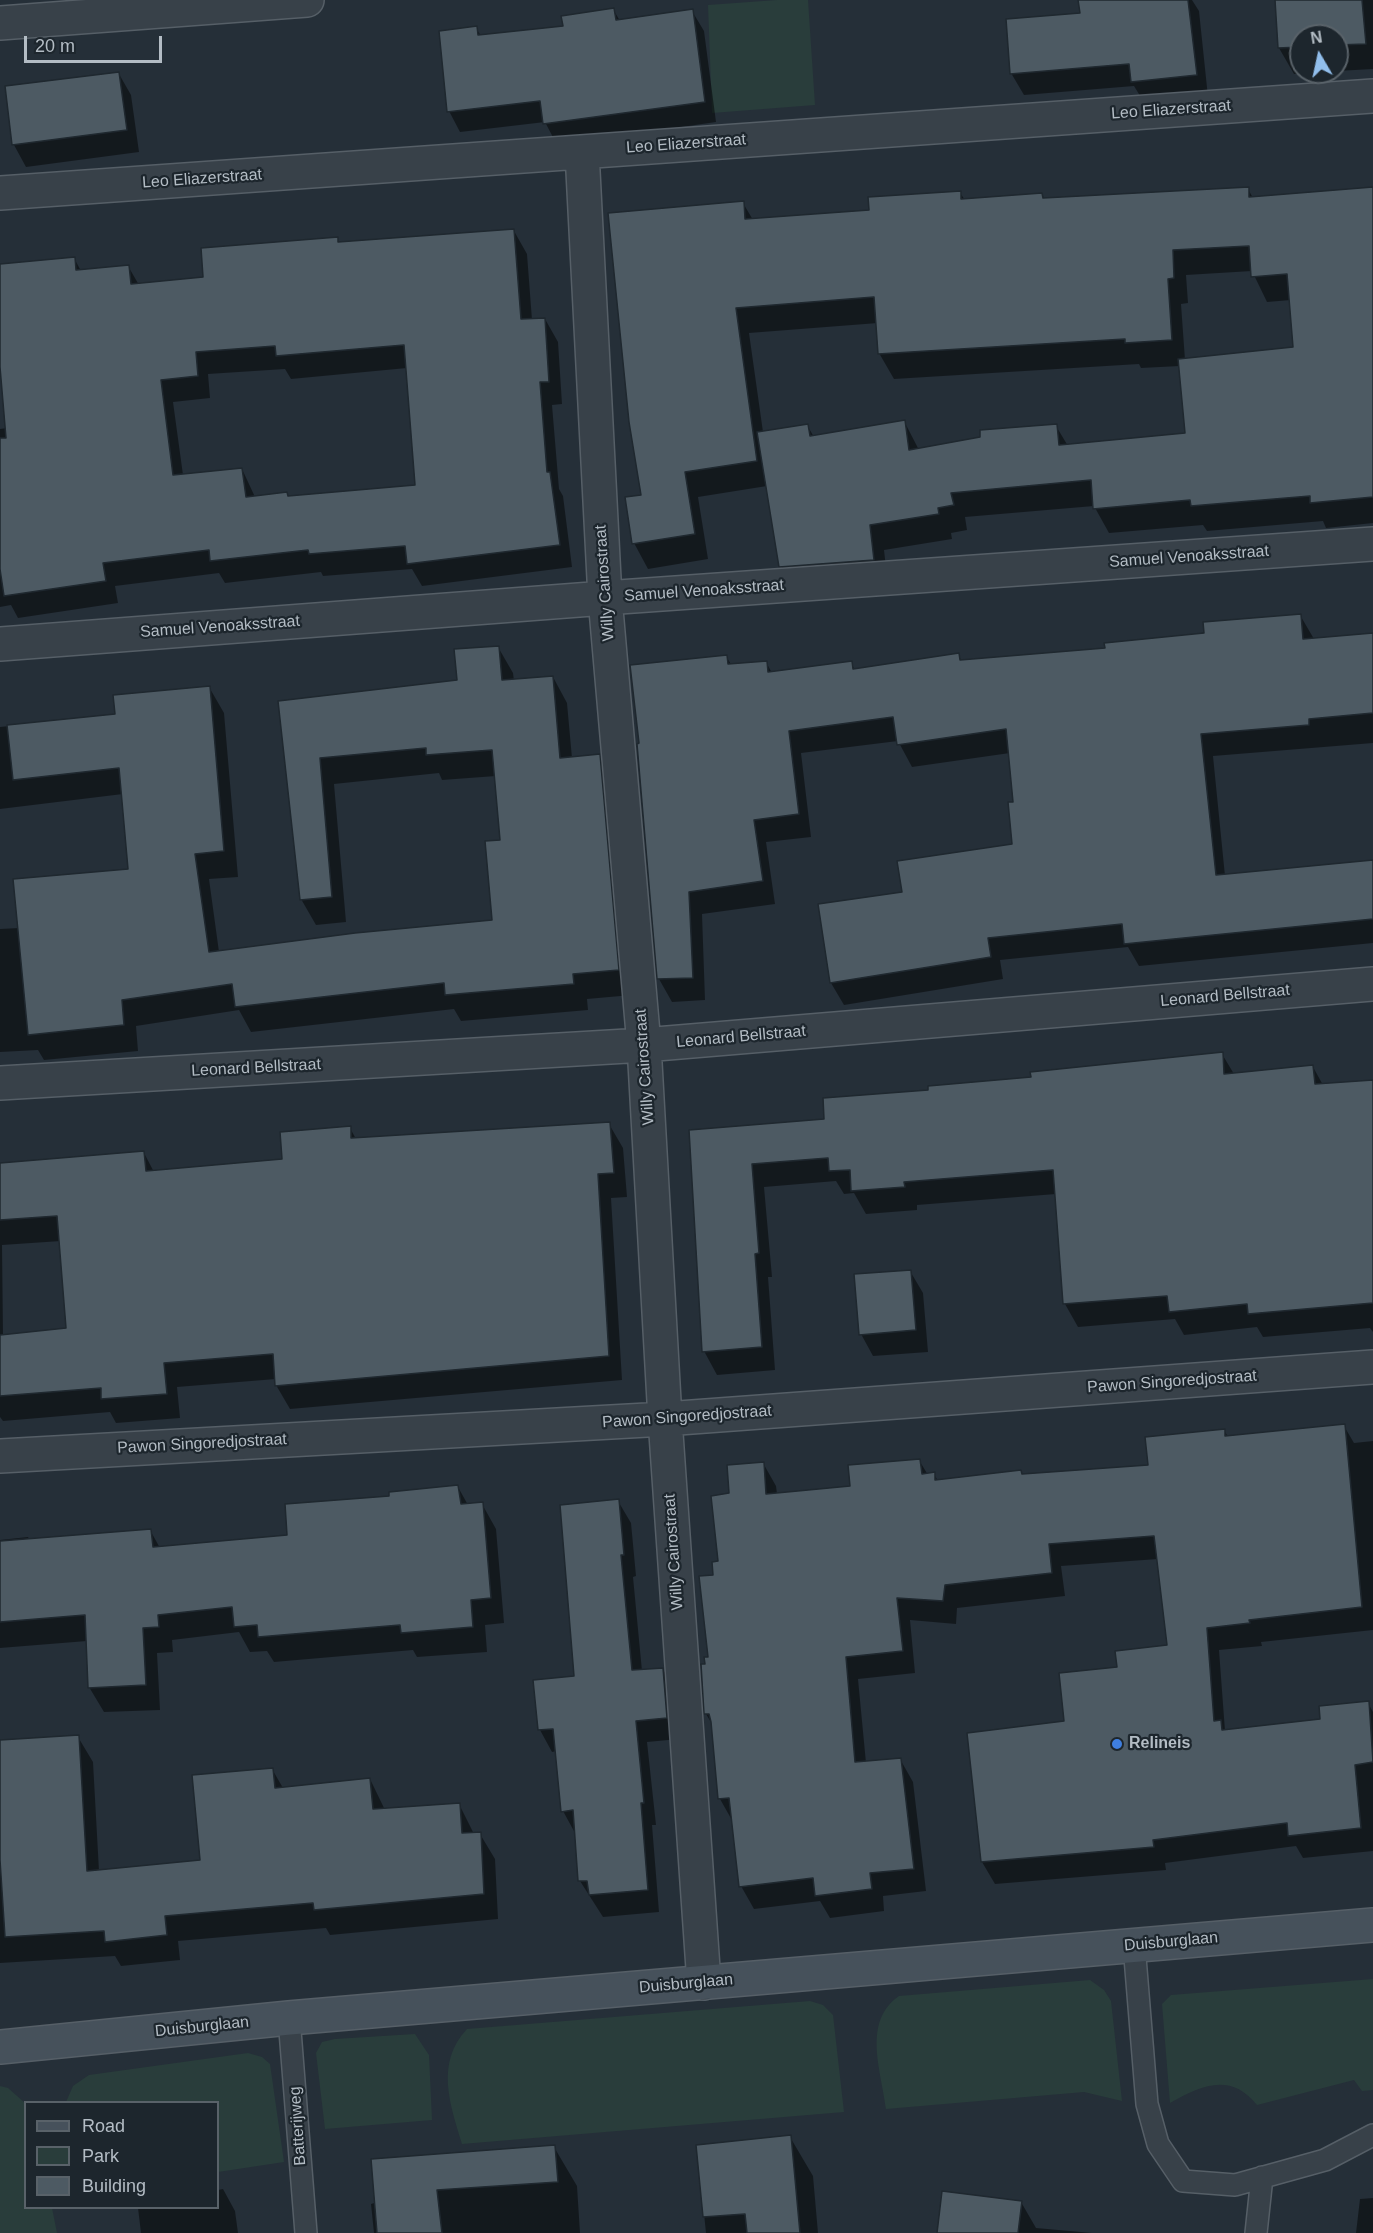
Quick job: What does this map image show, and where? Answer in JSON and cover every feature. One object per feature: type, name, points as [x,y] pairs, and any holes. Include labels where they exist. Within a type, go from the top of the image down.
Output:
[{"type":"street","points":[[0,23],[202,4],[308,0]]},
{"type":"street","name":"Leo Eliazerstraat","points":[[0,193],[1373,96]]},
{"type":"street","name":"Willy Cairostraat","points":[[582,152],[605,597],[644,1045],[665,1419],[704,1983]]},
{"type":"street","name":"Samuel Venoaksstraat","points":[[0,644],[605,597],[1373,544]]},
{"type":"street","name":"Leonard Bellstraat","points":[[0,1083],[644,1045],[1373,984]]},
{"type":"street","name":"Pawon Singoredjostraat","points":[[0,1455],[665,1419],[1373,1367]]},
{"type":"street","name":"Duisburglaan","points":[[0,2046],[289,2018],[1373,1925]]},
{"type":"lane","points":[[1134,1945],[1147,2104],[1158,2144],[1183,2181],[1235,2185],[1324,2160],[1373,2135]]},
{"type":"lane","name":"Batterijweg","points":[[289,2018],[306,2233]]},
{"type":"lane","points":[[1256,2233],[1262,2177]]},
{"type":"green space","points":[[808,0],[815,105],[712,113],[708,5]]},
{"type":"green space","points":[[1373,1979],[1373,2090],[1362,2091],[1354,2080],[1257,2105],[1237,2088],[1215,2085],[1193,2091],[1170,2103],[1162,2004],[1171,1995]]},
{"type":"green space","points":[[1090,1980],[1104,1990],[1111,2001],[1122,2101],[1084,2092],[886,2109],[878,2063],[877,2033],[888,2007],[899,1996]]},
{"type":"green space","points":[[810,2001],[823,2005],[833,2015],[844,2112],[462,2144],[450,2099],[448,2070],[457,2042],[467,2029]]},
{"type":"green space","points":[[415,2034],[429,2055],[432,2120],[325,2129],[316,2053],[322,2042],[335,2039]]},
{"type":"green space","points":[[248,2053],[262,2057],[270,2064],[284,2162],[219,2172],[219,2101],[66,2101],[73,2086],[89,2075]]},
{"type":"green space","points":[[0,2086],[8,2088],[24,2102],[24,2209],[52,2209],[57,2233],[0,2233]]},
{"type":"building","points":[[1078,0],[1188,0],[1197,75],[1131,82],[1129,64],[1010,74],[1006,19],[1080,13]]},
{"type":"building","points":[[1275,0],[1362,0],[1366,44],[1349,45],[1349,24],[1289,24],[1289,48],[1278,48]]},
{"type":"building","points":[[614,8],[616,20],[693,9],[705,102],[543,124],[540,101],[447,112],[439,31],[477,26],[478,35],[563,26],[561,16]]},
{"type":"building","points":[[119,72],[127,130],[12,145],[5,86]]},
{"type":"building","points":[[1249,187],[1249,197],[1373,187],[1373,497],[1310,503],[1310,496],[1191,506],[1190,500],[1093,509],[1091,480],[951,493],[954,505],[938,508],[939,514],[870,525],[874,560],[779,567],[757,432],[808,424],[810,436],[905,420],[909,450],[980,437],[980,430],[1057,424],[1059,445],[1185,433],[1178,359],[1293,347],[1287,274],[1251,277],[1249,246],[1173,250],[1174,278],[1168,279],[1172,340],[1125,343],[1125,339],[878,354],[874,297],[736,308],[757,461],[685,472],[695,534],[632,544],[625,497],[641,495],[629,422],[608,213],[744,201],[745,219],[869,210],[868,197],[961,191],[961,199],[1042,193],[1043,198]]},
{"type":"building","points":[[514,229],[521,319],[545,318],[549,382],[540,382],[547,472],[550,472],[560,545],[407,564],[405,546],[309,554],[308,550],[210,561],[209,550],[103,563],[106,581],[4,596],[0,569],[0,438],[6,438],[0,367],[0,264],[75,257],[76,270],[129,265],[131,284],[203,277],[201,248],[338,237],[338,242]],"holes":[[[404,345],[415,485],[288,496],[287,492],[246,497],[242,468],[173,475],[161,380],[198,376],[196,352],[275,346],[276,356]]]},
{"type":"building","points":[[1301,614],[1303,639],[1373,633],[1373,713],[1309,719],[1309,725],[1201,734],[1216,875],[1373,860],[1373,919],[1124,944],[1122,924],[988,938],[991,957],[830,983],[818,904],[902,892],[897,861],[1012,844],[1008,802],[1013,802],[1006,729],[897,745],[893,717],[789,731],[799,814],[754,820],[763,881],[689,892],[693,978],[657,979],[637,744],[639,743],[630,665],[727,655],[728,664],[767,661],[768,672],[852,661],[853,669],[959,653],[960,660],[1105,648],[1104,643],[1204,633],[1203,622]]},
{"type":"building","points":[[499,646],[502,680],[553,676],[560,758],[600,754],[619,970],[573,974],[574,984],[445,995],[444,983],[235,1007],[232,984],[122,1000],[124,1025],[28,1035],[13,879],[128,869],[119,768],[13,780],[7,725],[115,714],[113,695],[210,686],[224,851],[195,854],[209,952],[355,933],[492,920],[485,841],[500,840],[492,750],[426,755],[426,748],[320,758],[332,897],[300,900],[278,701],[457,680],[454,649]]},
{"type":"building","points":[[1223,1052],[1224,1074],[1313,1065],[1315,1084],[1373,1080],[1373,1303],[1248,1314],[1247,1304],[1169,1312],[1167,1296],[1063,1304],[1053,1170],[904,1182],[905,1187],[851,1191],[850,1170],[829,1171],[828,1158],[752,1164],[759,1253],[755,1254],[762,1347],[702,1352],[689,1130],[824,1119],[823,1098],[928,1090],[928,1086],[1031,1077],[1030,1072]]},
{"type":"building","points":[[610,1122],[614,1173],[598,1174],[609,1356],[275,1386],[273,1354],[164,1363],[167,1394],[101,1399],[101,1388],[0,1396],[0,1335],[66,1328],[57,1216],[0,1220],[0,1163],[144,1151],[146,1171],[282,1159],[280,1132],[351,1126],[351,1138]]},
{"type":"building","points":[[911,1270],[916,1330],[859,1335],[854,1274]]},
{"type":"building","points":[[1345,1424],[1362,1607],[1249,1620],[1250,1623],[1207,1628],[1214,1721],[1221,1720],[1222,1730],[1320,1719],[1319,1706],[1369,1701],[1373,1762],[1355,1765],[1361,1828],[1288,1836],[1287,1823],[1153,1840],[1154,1847],[981,1862],[967,1733],[1064,1721],[1059,1673],[1117,1667],[1115,1651],[1167,1645],[1154,1536],[1049,1544],[1052,1573],[945,1585],[943,1601],[897,1598],[903,1651],[846,1657],[855,1762],[901,1758],[914,1869],[870,1873],[872,1889],[815,1896],[813,1878],[739,1887],[729,1798],[718,1799],[711,1722],[709,1714],[704,1714],[701,1664],[705,1664],[704,1657],[708,1657],[699,1576],[713,1575],[712,1562],[718,1561],[711,1496],[729,1493],[727,1465],[764,1462],[766,1494],[850,1486],[848,1465],[920,1459],[922,1474],[935,1472],[935,1480],[1021,1470],[1022,1474],[1148,1465],[1145,1437],[1225,1429],[1225,1436]]},
{"type":"building","points":[[458,1485],[461,1504],[483,1502],[491,1598],[471,1600],[473,1627],[401,1633],[400,1625],[258,1637],[257,1625],[234,1627],[232,1607],[158,1615],[159,1627],[143,1628],[146,1685],[88,1688],[85,1615],[0,1622],[0,1541],[151,1529],[153,1547],[287,1535],[285,1504],[389,1496],[389,1492]]},
{"type":"building","points":[[619,1499],[624,1555],[621,1555],[632,1670],[663,1668],[667,1718],[636,1721],[644,1803],[641,1803],[648,1890],[589,1895],[587,1881],[578,1881],[573,1810],[561,1812],[553,1729],[538,1730],[533,1680],[574,1676],[560,1505]]},
{"type":"building","points":[[79,1735],[87,1871],[200,1860],[192,1775],[273,1768],[275,1788],[370,1778],[373,1809],[460,1803],[462,1833],[481,1832],[484,1894],[314,1910],[313,1903],[165,1916],[167,1935],[105,1942],[104,1931],[5,1937],[0,1860],[0,1740]]},
{"type":"building","points":[[791,2135],[800,2233],[747,2233],[745,2214],[703,2217],[696,2145]]},
{"type":"building","points":[[555,2145],[558,2182],[437,2190],[442,2233],[377,2233],[371,2159]]},
{"type":"building","points":[[942,2191],[1022,2201],[1018,2233],[937,2233]]},
{"type":"place","name":"Relineis","points":[[1117,1744]]}]
